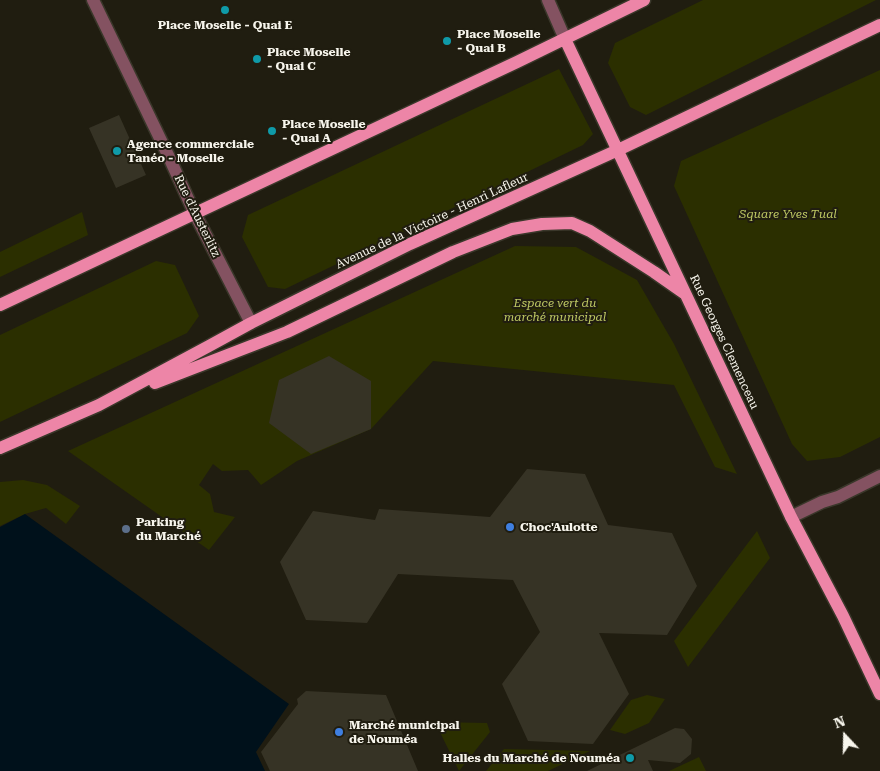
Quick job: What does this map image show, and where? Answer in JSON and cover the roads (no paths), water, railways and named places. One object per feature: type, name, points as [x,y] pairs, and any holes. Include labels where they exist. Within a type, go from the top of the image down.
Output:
[{"type":"main road","points":[[0,305],[566,39],[644,0]]},
{"type":"main road","name":"Avenue de la Victoire - Henri Lafleur","points":[[0,448],[99,405],[250,323],[410,244],[618,150],[880,25]]},
{"type":"main road","name":"Rue Georges Clemenceau","points":[[566,39],[791,517],[843,616],[880,694]]},
{"type":"main road","points":[[99,405],[286,332],[453,252],[512,229],[542,224],[572,224],[590,232],[654,272],[686,295]]},
{"type":"street","name":"Rue d'Austerlitz","points":[[93,0],[195,214],[250,323]]},
{"type":"street","name":"Rue Georges Clemenceau","points":[[548,0],[566,39]]},
{"type":"street","points":[[791,517],[822,502],[838,497],[880,476]]},
{"type":"water","points":[[25,514],[289,704],[256,752],[265,771],[0,771],[0,527]]},
{"type":"place","name":"Place Moselle - Quai E","points":[[225,10]]},
{"type":"place","name":"Place Moselle - Quai B","points":[[447,41]]},
{"type":"place","name":"Place Moselle - Quai C","points":[[257,59]]},
{"type":"place","name":"Place Moselle - Quai A","points":[[272,131]]},
{"type":"place","name":"Agence commerciale Tanéo - Moselle","points":[[117,151]]},
{"type":"place","name":"Choc'Aulotte","points":[[510,527]]},
{"type":"place","name":"Parking du Marché","points":[[126,529]]},
{"type":"place","name":"Marché municipal de Nouméa","points":[[339,732]]},
{"type":"place","name":"Halles du Marché de Nouméa","points":[[630,758]]},
{"type":"park label","name":"Square Yves Tual","points":[[788,214]]},
{"type":"park label","name":"Espace vert du marché municipal","points":[[555,310]]}]
